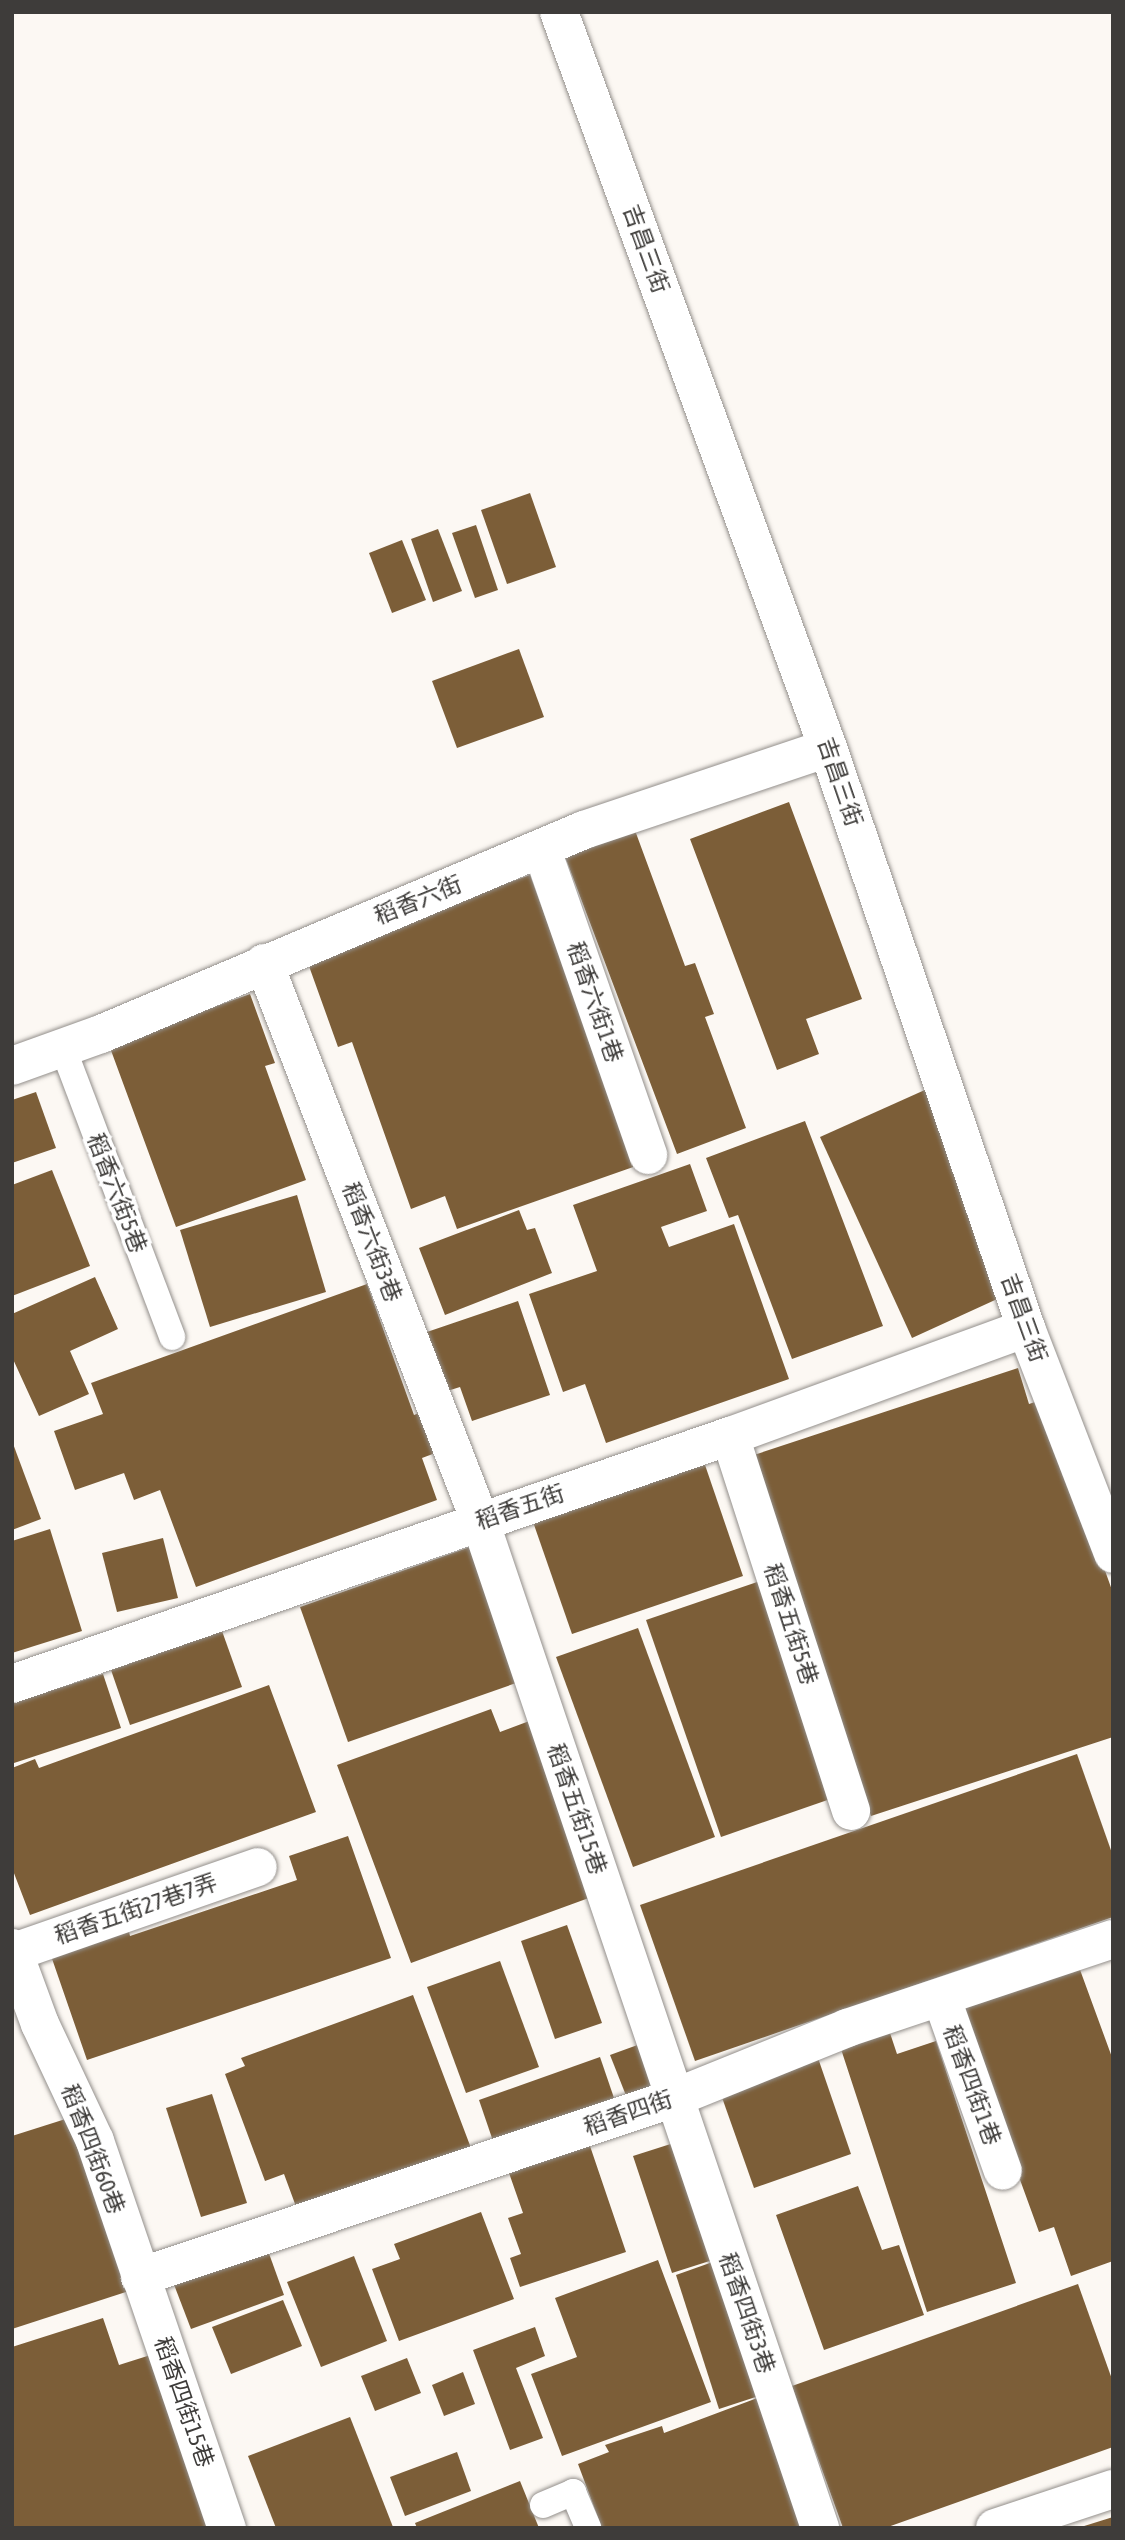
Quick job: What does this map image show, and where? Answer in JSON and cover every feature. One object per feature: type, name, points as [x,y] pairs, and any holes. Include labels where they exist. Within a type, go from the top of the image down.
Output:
[{"type":"street","name":"吉昌三街","points":[[559,12],[828,748],[1026,1328],[1113,1554]]},
{"type":"street","name":"稻香六街","points":[[12,1066],[63,1048],[542,850],[584,830],[828,748]]},
{"type":"street","name":"稻香六街1巷","points":[[542,850],[648,1155]]},
{"type":"street","name":"稻香六街3巷","points":[[264,963],[480,1521]]},
{"type":"street","name":"稻香五街","points":[[12,1684],[730,1436],[1026,1328]]},
{"type":"street","name":"稻香五街5巷","points":[[730,1436],[851,1811]]},
{"type":"street","name":"稻香五街15巷","points":[[480,1521],[674,2098]]},
{"type":"street","name":"稻香五街27巷7弄","points":[[13,1950],[258,1867]]},
{"type":"street","name":"稻香四街","points":[[140,2277],[674,2098],[847,2028],[942,1999],[1113,1939]]},
{"type":"street","name":"稻香四街60巷","points":[[13,1950],[40,2024],[95,2141],[140,2277]]},
{"type":"street","name":"稻香四街1巷","points":[[942,1999],[1003,2171]]},
{"type":"street","name":"稻香四街3巷","points":[[674,2098],[820,2528]]},
{"type":"street","name":"稻香四街15巷","points":[[140,2277],[227,2528]]},
{"type":"street","points":[[995,2528],[1113,2489]]},
{"type":"lane","name":"稻香六街5巷","points":[[63,1048],[172,1337]]},
{"type":"lane","points":[[543,2505],[573,2492],[588,2528]]},
{"type":"building","points":[[530,493],[556,567],[507,584],[481,510]]},
{"type":"building","points":[[476,525],[498,590],[475,598],[452,533]]},
{"type":"building","points":[[438,529],[462,591],[433,602],[411,539]]},
{"type":"building","points":[[402,540],[426,600],[392,613],[369,553]]},
{"type":"building","points":[[519,649],[544,717],[457,748],[432,681]]},
{"type":"building","points":[[789,802],[862,999],[806,1019],[819,1054],[777,1070],[690,839]]},
{"type":"building","points":[[633,825],[685,966],[695,963],[714,1014],[705,1017],[746,1128],[677,1154],[563,851]]},
{"type":"building","points":[[530,875],[636,1166],[457,1229],[445,1196],[411,1209],[352,1042],[338,1047],[305,955]]},
{"type":"building","points":[[250,994],[275,1063],[265,1066],[306,1180],[176,1227],[109,1045]]},
{"type":"building","points":[[927,1089],[1006,1295],[912,1338],[820,1137]]},
{"type":"building","points":[[36,1092],[56,1148],[12,1163],[12,1100]]},
{"type":"building","points":[[805,1121],[883,1326],[792,1359],[738,1215],[729,1218],[706,1158]]},
{"type":"building","points":[[690,1164],[707,1211],[661,1227],[669,1247],[734,1224],[789,1379],[606,1443],[585,1384],[563,1392],[529,1294],[597,1271],[573,1205]]},
{"type":"building","points":[[52,1170],[90,1266],[12,1296],[12,1185]]},
{"type":"building","points":[[297,1195],[326,1292],[210,1327],[180,1230]]},
{"type":"building","points":[[519,1210],[527,1230],[535,1228],[552,1273],[445,1315],[419,1248]]},
{"type":"building","points":[[95,1277],[118,1329],[70,1351],[89,1394],[39,1416],[12,1357],[12,1314]]},
{"type":"building","points":[[367,1284],[414,1415],[424,1411],[438,1452],[422,1458],[437,1500],[196,1587],[160,1490],[134,1500],[124,1473],[75,1490],[54,1431],[103,1414],[91,1383]]},
{"type":"building","points":[[518,1301],[550,1395],[472,1421],[460,1387],[444,1392],[424,1333]]},
{"type":"building","points":[[1018,1368],[1029,1404],[1044,1399],[1113,1593],[1113,1737],[871,1816],[751,1456]]},
{"type":"building","points":[[12,1441],[41,1519],[12,1530]]},
{"type":"building","points":[[704,1462],[743,1576],[572,1634],[532,1519]]},
{"type":"building","points":[[50,1529],[82,1631],[12,1653],[12,1541]]},
{"type":"building","points":[[163,1538],[178,1598],[117,1612],[102,1553]]},
{"type":"building","points":[[470,1547],[519,1682],[348,1742],[300,1607]]},
{"type":"building","points":[[763,1580],[839,1796],[721,1837],[646,1620]]},
{"type":"building","points":[[638,1628],[715,1837],[633,1867],[556,1657]]},
{"type":"building","points":[[222,1631],[242,1687],[130,1725],[111,1670]]},
{"type":"building","points":[[103,1674],[121,1728],[14,1763],[12,1703]]},
{"type":"building","points":[[269,1685],[316,1812],[30,1915],[12,1868],[12,1768],[35,1759],[39,1768]]},
{"type":"building","points":[[491,1709],[500,1732],[532,1720],[597,1895],[411,1963],[337,1765]]},
{"type":"building","points":[[1077,1754],[1113,1856],[1113,1917],[695,2061],[640,1905]]},
{"type":"building","points":[[348,1836],[391,1958],[87,2060],[49,1950],[127,1924],[130,1936],[297,1880],[289,1856]]},
{"type":"building","points":[[567,1925],[602,2023],[555,2039],[521,1941]]},
{"type":"building","points":[[500,1961],[539,2067],[466,2093],[427,1987]]},
{"type":"building","points":[[1079,1967],[1113,2060],[1113,2261],[1071,2276],[1054,2227],[1039,2232],[958,2009]]},
{"type":"building","points":[[413,1995],[471,2148],[298,2212],[284,2174],[265,2181],[225,2074],[245,2066],[241,2058]]},
{"type":"building","points":[[889,2030],[897,2054],[936,2041],[1016,2283],[927,2312],[840,2046]]},
{"type":"building","points":[[643,2043],[659,2086],[627,2098],[610,2055]]},
{"type":"building","points":[[817,2055],[851,2154],[754,2188],[719,2089]]},
{"type":"building","points":[[600,2057],[614,2098],[493,2141],[479,2100]]},
{"type":"building","points":[[212,2094],[247,2203],[201,2217],[166,2108]]},
{"type":"building","points":[[75,2116],[132,2290],[12,2329],[12,2136]]},
{"type":"building","points":[[680,2141],[719,2258],[672,2273],[633,2156]]},
{"type":"building","points":[[590,2146],[626,2252],[520,2287],[510,2258],[521,2254],[508,2218],[523,2213],[509,2173]]},
{"type":"building","points":[[858,2186],[882,2250],[899,2245],[924,2315],[824,2350],[776,2215]]},
{"type":"building","points":[[481,2212],[514,2299],[399,2341],[372,2269],[400,2259],[394,2244]]},
{"type":"building","points":[[267,2248],[284,2295],[191,2329],[173,2282]]},
{"type":"building","points":[[354,2256],[387,2341],[321,2367],[287,2282]]},
{"type":"building","points":[[724,2258],[768,2393],[719,2409],[676,2275]]},
{"type":"building","points":[[658,2260],[711,2402],[562,2456],[531,2374],[577,2357],[555,2298]]},
{"type":"building","points":[[1078,2284],[1113,2382],[1113,2447],[885,2528],[843,2528],[792,2386]]},
{"type":"building","points":[[283,2300],[302,2346],[231,2374],[212,2327]]},
{"type":"building","points":[[103,2318],[119,2365],[160,2352],[218,2528],[12,2528],[12,2347]]},
{"type":"building","points":[[535,2327],[545,2356],[516,2368],[543,2438],[510,2450],[473,2350]]},
{"type":"building","points":[[407,2358],[421,2393],[375,2411],[361,2376]]},
{"type":"building","points":[[463,2372],[475,2404],[444,2416],[432,2385]]},
{"type":"building","points":[[765,2395],[814,2528],[602,2528],[578,2464],[609,2452],[605,2445],[662,2426],[664,2433]]},
{"type":"building","points":[[350,2417],[393,2527],[276,2528],[248,2456]]},
{"type":"building","points":[[457,2452],[471,2491],[405,2516],[390,2477]]},
{"type":"building","points":[[520,2481],[539,2528],[417,2528],[415,2523]]},
{"type":"building","points":[[1113,2517],[1113,2528],[1081,2528],[1081,2527]]}]
